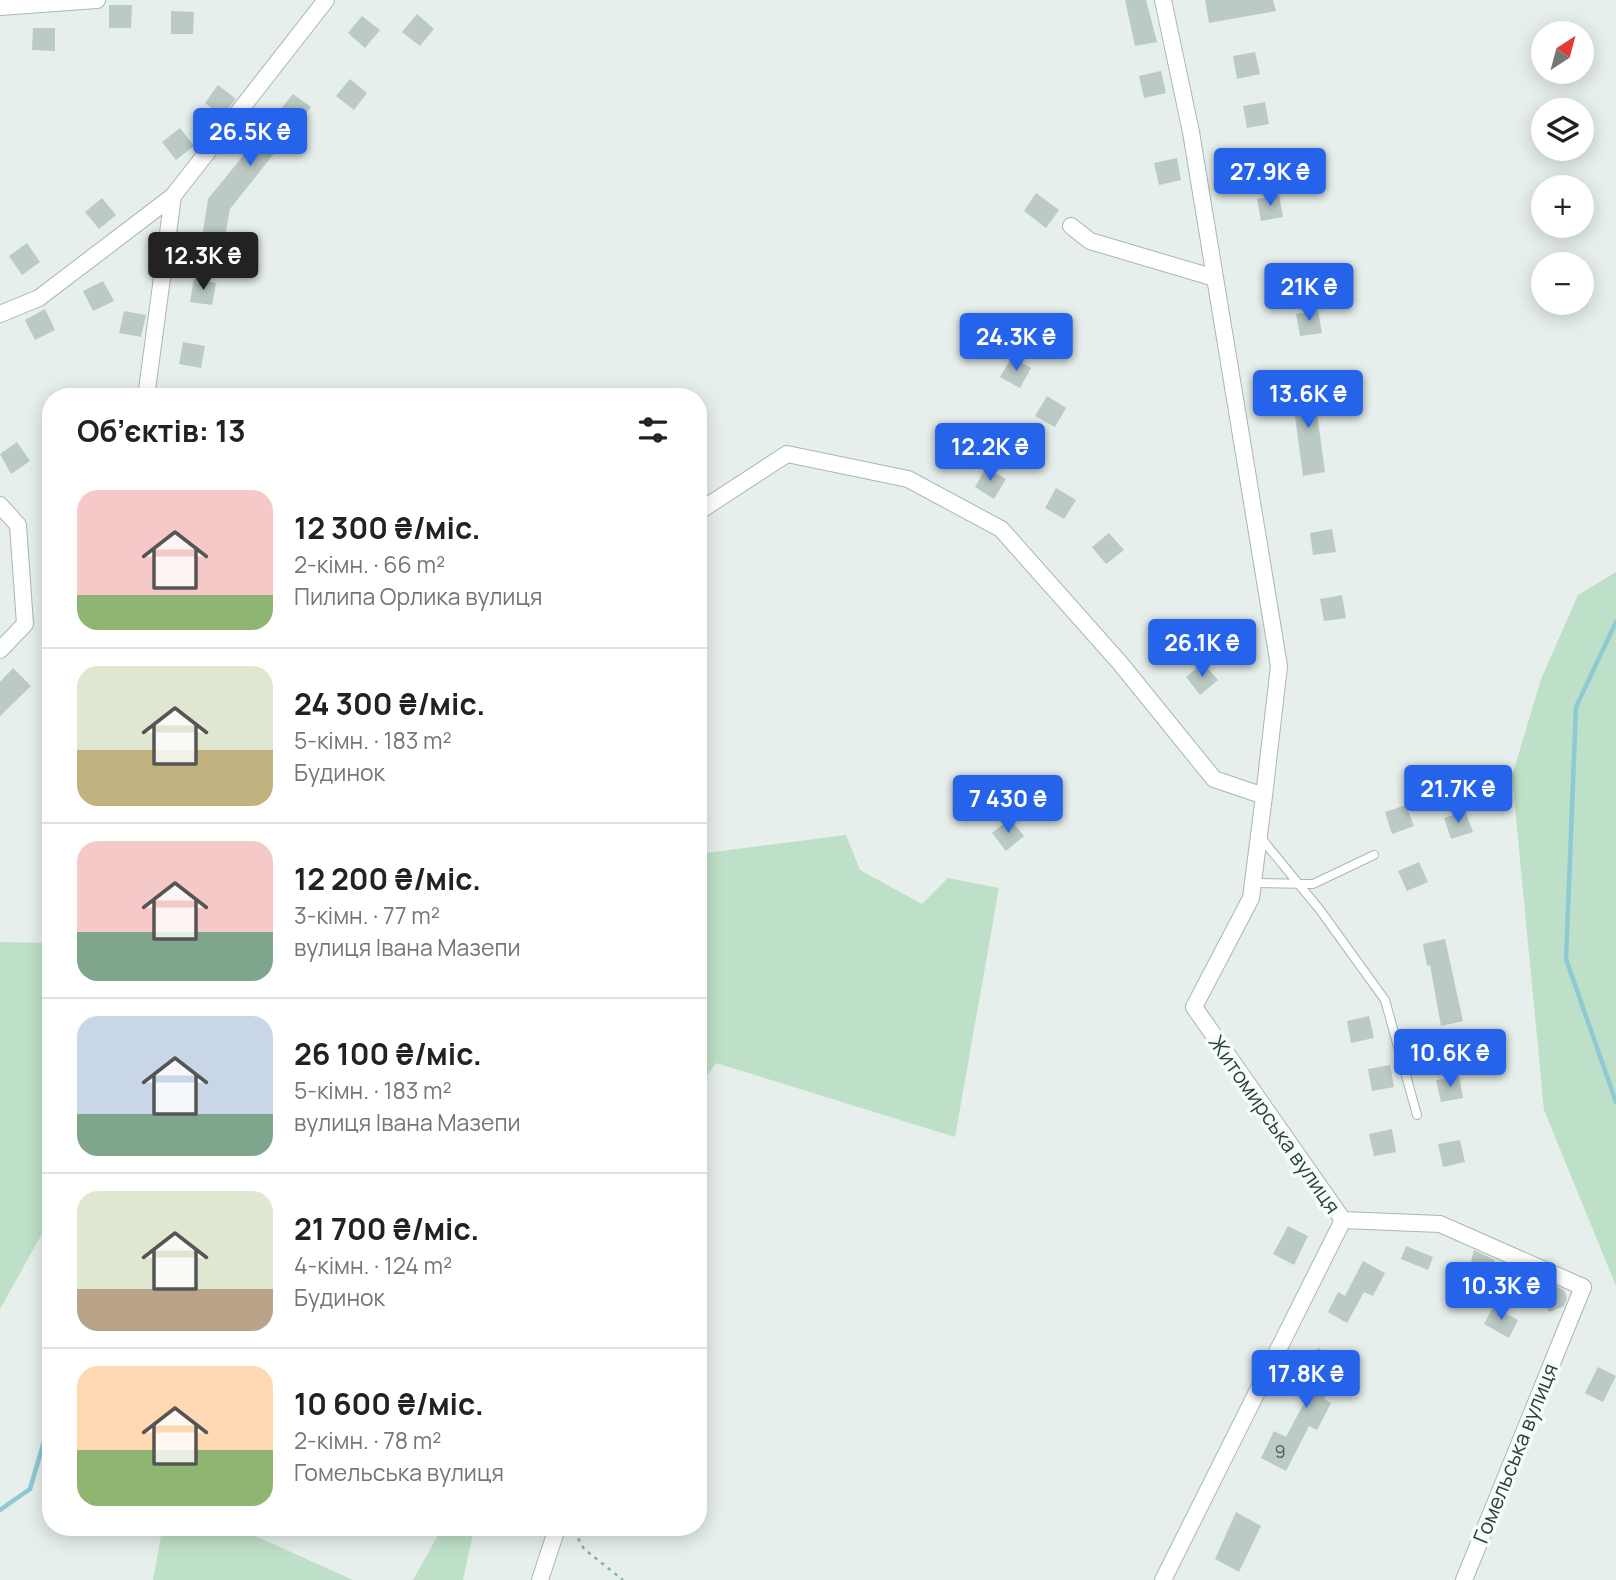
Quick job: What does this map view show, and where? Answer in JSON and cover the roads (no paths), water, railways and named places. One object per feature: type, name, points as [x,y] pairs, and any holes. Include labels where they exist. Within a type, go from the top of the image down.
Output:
[{"type":"street","points":[[0,7],[97,0]]},
{"type":"street","points":[[0,314],[39,298],[173,196],[326,0]]},
{"type":"street","points":[[1163,0],[1191,132],[1279,666],[1253,883]]},
{"type":"street","points":[[147,388],[173,196]]},
{"type":"street","points":[[1071,226],[1090,241],[1215,278]]},
{"type":"street","points":[[707,506],[787,454],[908,479],[1001,529],[1120,663],[1214,779],[1264,796]]},
{"type":"street","points":[[0,505],[18,524],[25,624],[0,650]]},
{"type":"street","name":"Житомирська вулиця","points":[[1163,1580],[1343,1220],[1194,1007],[1251,898],[1253,883]]},
{"type":"street","name":"Гомельська вулиця","points":[[1343,1220],[1440,1224],[1583,1287],[1464,1580]]},
{"type":"street","points":[[540,1580],[554,1536]]},
{"type":"lane","points":[[1259,835],[1385,1000],[1417,1115]]},
{"type":"lane","points":[[1253,883],[1313,884],[1374,855]]},
{"type":"waterway","points":[[1616,622],[1576,707],[1566,959],[1616,1102]]},
{"type":"waterway","points":[[0,1510],[30,1489],[42,1448]]}]
